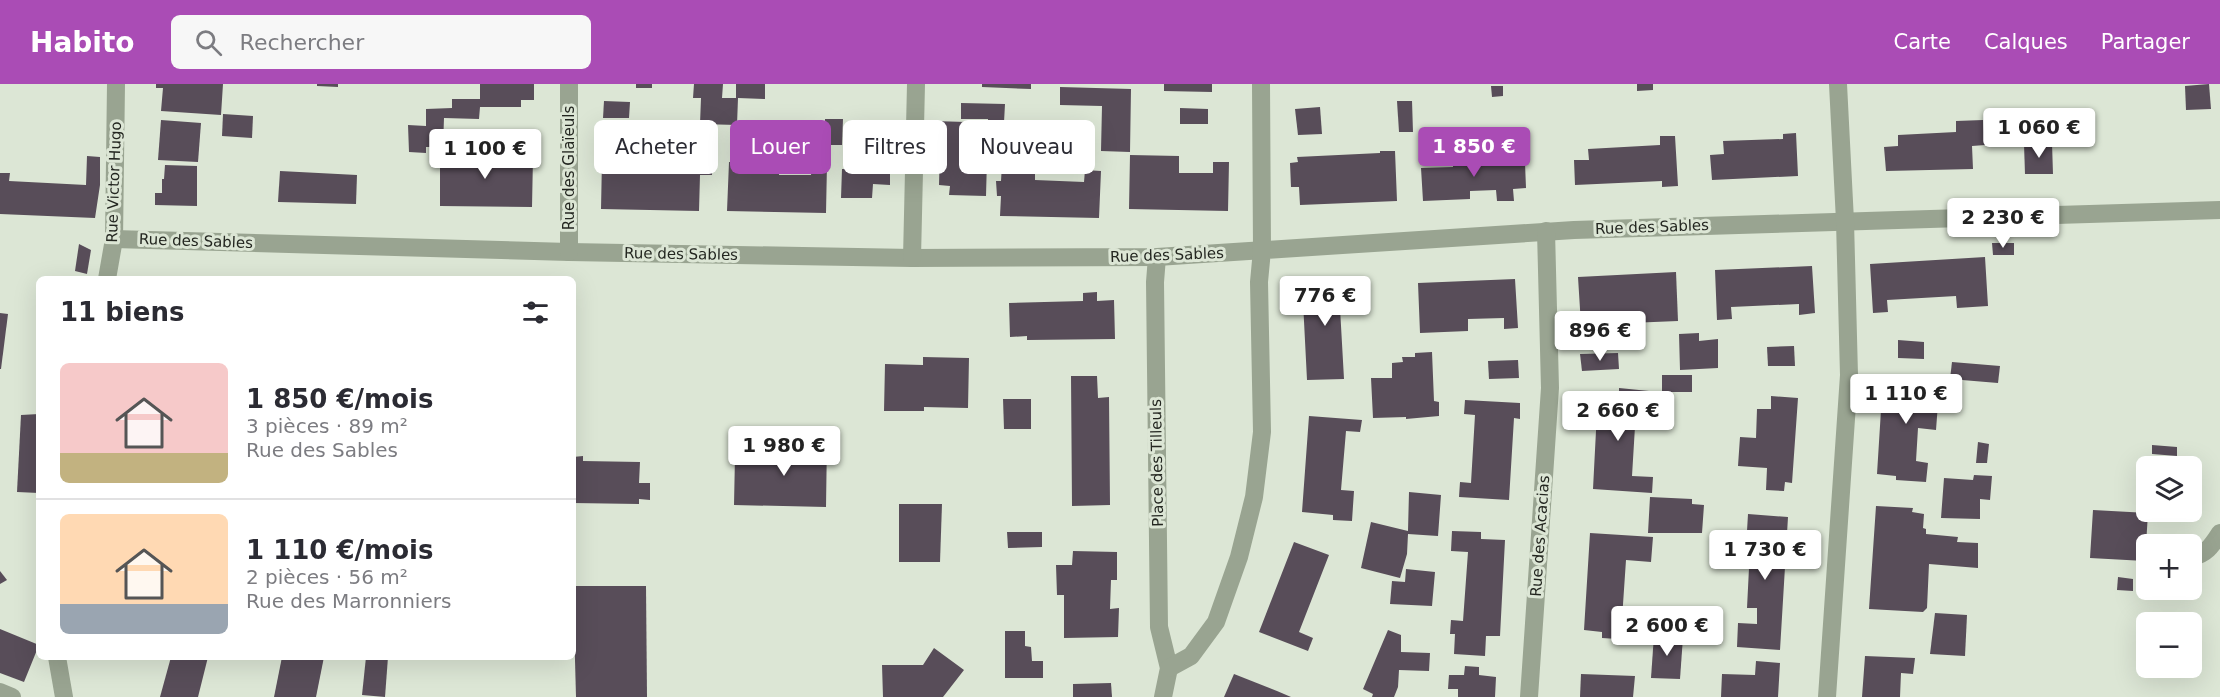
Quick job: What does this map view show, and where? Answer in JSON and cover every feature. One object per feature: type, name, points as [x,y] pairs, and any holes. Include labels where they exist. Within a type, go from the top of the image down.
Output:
[{"type":"street","name":"Rue Victor Hugo","points":[[108,276],[114,239],[116,84]]},
{"type":"street","name":"Rue des Glaïeuls","points":[[568,252],[569,84]]},
{"type":"street","points":[[912,258],[916,84]]},
{"type":"street","points":[[1169,668],[1191,656],[1215,622],[1239,557],[1254,497],[1262,432],[1259,282],[1262,250],[1262,84]]},
{"type":"street","points":[[1827,697],[1849,375],[1845,221],[1838,84]]},
{"type":"street","name":"Rue des Sables","points":[[114,239],[568,252],[912,258],[1157,257],[1546,231],[2220,210]]},
{"type":"street","name":"Rue des Acacias","points":[[1529,697],[1550,388],[1546,231]]},
{"type":"street","name":"Place des Tilleuls","points":[[1157,257],[1155,282],[1159,627],[1169,668],[1163,697]]},
{"type":"street","points":[[2202,553],[2208,550],[2220,533]]},
{"type":"street","points":[[58,660],[64,697]]},
{"type":"street","points":[[0,692],[12,697]]},
{"type":"building","points":[[156,84],[223,84],[221,115],[161,111],[163,88],[156,88]]},
{"type":"building","points":[[317,84],[338,84],[338,87],[317,86]]},
{"type":"building","points":[[480,84],[534,84],[534,100],[521,100],[521,107],[480,107],[479,119],[444,118],[443,147],[426,147],[426,153],[409,152],[408,125],[426,126],[426,109],[452,108],[452,99],[480,99]]},
{"type":"building","points":[[636,84],[652,84],[652,88],[636,88]]},
{"type":"building","points":[[694,84],[723,84],[722,98],[736,98],[736,84],[765,84],[765,99],[738,98],[737,120],[730,120],[730,125],[718,124],[718,120],[700,120],[701,98],[693,98]]},
{"type":"building","points":[[982,84],[1031,84],[1031,89],[982,87]]},
{"type":"building","points":[[1164,84],[1212,84],[1212,92],[1164,91]]},
{"type":"building","points":[[1637,84],[1653,84],[1653,90],[1637,91]]},
{"type":"building","points":[[2209,84],[2211,109],[2186,110],[2185,86]]},
{"type":"building","points":[[1491,86],[1503,86],[1503,96],[1492,97]]},
{"type":"building","points":[[1060,87],[1131,89],[1130,152],[1101,151],[1102,106],[1060,105]]},
{"type":"building","points":[[604,101],[630,102],[629,118],[603,118]]},
{"type":"building","points":[[1397,101],[1412,101],[1413,132],[1399,132]]},
{"type":"building","points":[[961,103],[1005,104],[1004,120],[961,119]]},
{"type":"building","points":[[1320,107],[1322,134],[1298,135],[1295,109]]},
{"type":"building","points":[[1180,108],[1208,109],[1208,124],[1180,124]]},
{"type":"building","points":[[223,114],[253,116],[252,138],[222,136]]},
{"type":"building","points":[[843,119],[842,145],[831,145],[831,120],[825,120]]},
{"type":"building","points":[[161,120],[201,123],[198,162],[158,160]]},
{"type":"building","points":[[1983,120],[1985,145],[1972,146],[1973,169],[1886,171],[1884,147],[1898,146],[1898,135],[1956,132],[1956,121]]},
{"type":"building","points":[[947,121],[959,122],[959,174],[987,174],[986,196],[949,195],[950,186],[939,185],[939,174],[947,174]]},
{"type":"building","points":[[1796,133],[1798,176],[1712,180],[1710,155],[1724,154],[1723,141],[1783,139],[1783,134]]},
{"type":"building","points":[[1660,136],[1675,136],[1678,186],[1662,187],[1662,181],[1575,185],[1574,160],[1589,160],[1588,149],[1660,145]]},
{"type":"building","points":[[2052,143],[2053,174],[2025,174],[2024,144]]},
{"type":"building","points":[[440,151],[490,152],[490,158],[533,157],[532,207],[440,206]]},
{"type":"building","points":[[1380,151],[1395,151],[1397,201],[1300,205],[1299,187],[1291,187],[1290,163],[1298,162],[1297,157],[1380,153]]},
{"type":"building","points":[[1511,152],[1511,164],[1525,163],[1526,188],[1513,189],[1514,201],[1497,201],[1496,190],[1470,191],[1470,199],[1423,201],[1421,168],[1453,167],[1453,155]]},
{"type":"building","points":[[1130,155],[1179,156],[1179,173],[1213,173],[1213,162],[1229,162],[1228,211],[1129,209]]},
{"type":"building","points":[[87,156],[100,157],[100,185],[95,218],[0,214],[0,173],[10,173],[9,181],[86,185]]},
{"type":"building","points":[[729,162],[730,174],[827,174],[826,213],[727,211]]},
{"type":"building","points":[[165,165],[197,166],[197,206],[155,205],[155,193],[162,193]]},
{"type":"building","points":[[842,169],[843,174],[890,174],[890,185],[873,184],[872,198],[841,198]]},
{"type":"building","points":[[280,171],[357,175],[356,204],[278,202]]},
{"type":"building","points":[[1095,171],[1101,171],[1099,218],[1000,216],[1001,196],[997,196],[996,181],[1001,181],[1001,174],[1035,174],[1035,180],[1084,182],[1085,174],[1095,174]]},
{"type":"building","points":[[602,174],[712,174],[700,175],[699,211],[601,209]]},
{"type":"building","points":[[1992,243],[2014,243],[2014,255],[1993,255]]},
{"type":"building","points":[[79,244],[91,250],[87,274],[75,271]]},
{"type":"building","points":[[1985,257],[1988,306],[1957,308],[1956,296],[1887,300],[1888,312],[1873,313],[1870,264]]},
{"type":"building","points":[[1812,266],[1815,313],[1799,315],[1799,304],[1731,307],[1732,319],[1717,320],[1715,270]]},
{"type":"building","points":[[1676,272],[1678,321],[1581,325],[1578,277]]},
{"type":"building","points":[[1351,279],[1353,307],[1340,308],[1344,379],[1307,380],[1302,282]]},
{"type":"building","points":[[1515,279],[1518,328],[1504,329],[1504,318],[1468,319],[1468,331],[1420,333],[1418,283]]},
{"type":"building","points":[[1097,292],[1097,301],[1114,300],[1115,339],[1027,340],[1027,336],[1010,337],[1009,303],[1083,301],[1083,293]]},
{"type":"building","points":[[0,313],[8,314],[1,369],[0,369]]},
{"type":"building","points":[[1699,333],[1699,341],[1718,339],[1718,368],[1680,370],[1679,334]]},
{"type":"building","points":[[1898,340],[1924,342],[1924,359],[1898,358]]},
{"type":"building","points":[[1794,346],[1795,366],[1768,366],[1767,347]]},
{"type":"building","points":[[1432,352],[1434,401],[1439,402],[1439,416],[1406,419],[1406,417],[1373,418],[1371,378],[1392,378],[1392,363],[1403,362],[1402,357],[1415,357],[1415,353]]},
{"type":"building","points":[[1618,353],[1619,369],[1582,371],[1580,354]]},
{"type":"building","points":[[923,357],[969,358],[968,408],[924,407],[924,411],[884,411],[885,364],[923,365]]},
{"type":"building","points":[[1518,360],[1519,378],[1489,379],[1488,361]]},
{"type":"building","points":[[1952,362],[2000,366],[1998,383],[1950,379]]},
{"type":"building","points":[[1662,375],[1692,375],[1692,392],[1662,392]]},
{"type":"building","points":[[1916,375],[1940,377],[1936,430],[1918,428],[1916,461],[1928,463],[1926,482],[1896,480],[1896,476],[1877,474],[1883,378],[1915,380]]},
{"type":"building","points":[[1071,376],[1097,376],[1098,398],[1109,397],[1110,505],[1072,506]]},
{"type":"building","points":[[1619,388],[1649,391],[1647,410],[1636,410],[1632,476],[1653,477],[1652,493],[1593,489],[1598,392],[1619,393]]},
{"type":"building","points":[[1771,396],[1798,398],[1792,483],[1785,482],[1784,491],[1766,490],[1767,468],[1738,466],[1740,437],[1756,438],[1757,409],[1771,409]]},
{"type":"building","points":[[1003,399],[1031,399],[1031,429],[1004,429]]},
{"type":"building","points":[[1465,400],[1520,403],[1520,419],[1514,418],[1509,500],[1459,497],[1460,482],[1471,483],[1475,415],[1464,414]]},
{"type":"building","points":[[36,414],[36,493],[17,492],[21,415]]},
{"type":"building","points":[[1309,416],[1362,420],[1360,432],[1346,431],[1341,490],[1354,491],[1352,521],[1333,520],[1333,515],[1302,512]]},
{"type":"building","points":[[794,438],[827,439],[826,507],[734,505],[735,456],[793,456]]},
{"type":"building","points":[[1978,442],[1989,444],[1987,463],[1976,463]]},
{"type":"building","points":[[2152,445],[2177,447],[2177,456],[2152,454]]},
{"type":"building","points":[[583,456],[583,461],[640,462],[639,483],[650,483],[650,500],[639,499],[639,504],[576,503],[576,457]]},
{"type":"building","points":[[1974,475],[1992,476],[1990,500],[1980,499],[1980,519],[1941,518],[1944,478],[1973,480]]},
{"type":"building","points":[[1409,492],[1441,495],[1438,536],[1408,534],[1407,554],[1400,578],[1361,568],[1371,522],[1408,531]]},
{"type":"building","points":[[1650,497],[1692,499],[1692,504],[1704,505],[1702,533],[1648,533]]},
{"type":"building","points":[[899,504],[942,504],[940,562],[899,562]]},
{"type":"building","points":[[1876,506],[1913,508],[1912,512],[1924,514],[1923,528],[1926,529],[1926,534],[1958,537],[1957,542],[1978,543],[1978,568],[1929,564],[1927,608],[1923,612],[1869,609]]},
{"type":"building","points":[[2093,510],[2136,512],[2136,522],[2147,522],[2147,534],[2136,534],[2136,561],[2090,558]]},
{"type":"building","points":[[1748,514],[1788,517],[1780,650],[1737,647],[1738,623],[1757,624],[1757,608],[1747,608],[1750,548],[1746,548]]},
{"type":"building","points":[[1452,531],[1481,532],[1481,539],[1505,540],[1500,636],[1486,636],[1485,656],[1454,654],[1455,634],[1450,634],[1451,620],[1463,621],[1468,552],[1451,551]]},
{"type":"building","points":[[1007,532],[1042,532],[1042,547],[1008,548]]},
{"type":"building","points":[[1590,533],[1653,537],[1651,562],[1626,560],[1622,619],[1635,619],[1633,640],[1602,638],[1602,632],[1584,630]]},
{"type":"building","points":[[1294,542],[1329,555],[1299,632],[1313,638],[1308,651],[1259,632]]},
{"type":"building","points":[[1073,551],[1117,552],[1117,580],[1111,580],[1110,609],[1119,608],[1118,637],[1064,638],[1064,595],[1057,595],[1056,565],[1072,565]]},
{"type":"building","points":[[1406,569],[1435,572],[1432,606],[1390,604],[1392,581],[1405,582]]},
{"type":"building","points":[[0,571],[7,580],[0,584]]},
{"type":"building","points":[[2118,577],[2133,579],[2133,591],[2117,590]]},
{"type":"building","points":[[576,586],[646,586],[647,697],[576,697]]},
{"type":"building","points":[[1935,613],[1967,615],[1965,656],[1930,654]]},
{"type":"building","points":[[0,629],[36,644],[36,652],[24,682],[0,673]]},
{"type":"building","points":[[1388,630],[1401,635],[1401,652],[1430,653],[1429,671],[1399,670],[1398,687],[1394,697],[1372,697],[1373,694],[1363,689]]},
{"type":"building","points":[[1005,631],[1025,631],[1025,646],[1031,647],[1032,661],[1043,661],[1043,678],[1005,678]]},
{"type":"building","points":[[1654,635],[1683,637],[1680,679],[1651,678]]},
{"type":"building","points":[[934,648],[964,670],[943,697],[883,697],[882,665],[923,665]]},
{"type":"building","points":[[1865,656],[1915,658],[1913,674],[1901,673],[1900,697],[1862,697]]},
{"type":"building","points":[[170,660],[207,660],[198,697],[160,697]]},
{"type":"building","points":[[281,660],[323,660],[316,697],[274,697]]},
{"type":"building","points":[[366,660],[388,660],[385,697],[362,695]]},
{"type":"building","points":[[1756,661],[1780,663],[1778,697],[1721,697],[1722,674],[1755,675]]},
{"type":"building","points":[[1465,666],[1479,667],[1479,675],[1496,677],[1495,697],[1458,697],[1458,689],[1448,689],[1449,675],[1464,675]]},
{"type":"building","points":[[1234,674],[1277,691],[1291,697],[1224,697]]},
{"type":"building","points":[[1581,674],[1635,676],[1633,697],[1580,697]]},
{"type":"building","points":[[1111,683],[1112,697],[1073,697],[1073,684]]}]
